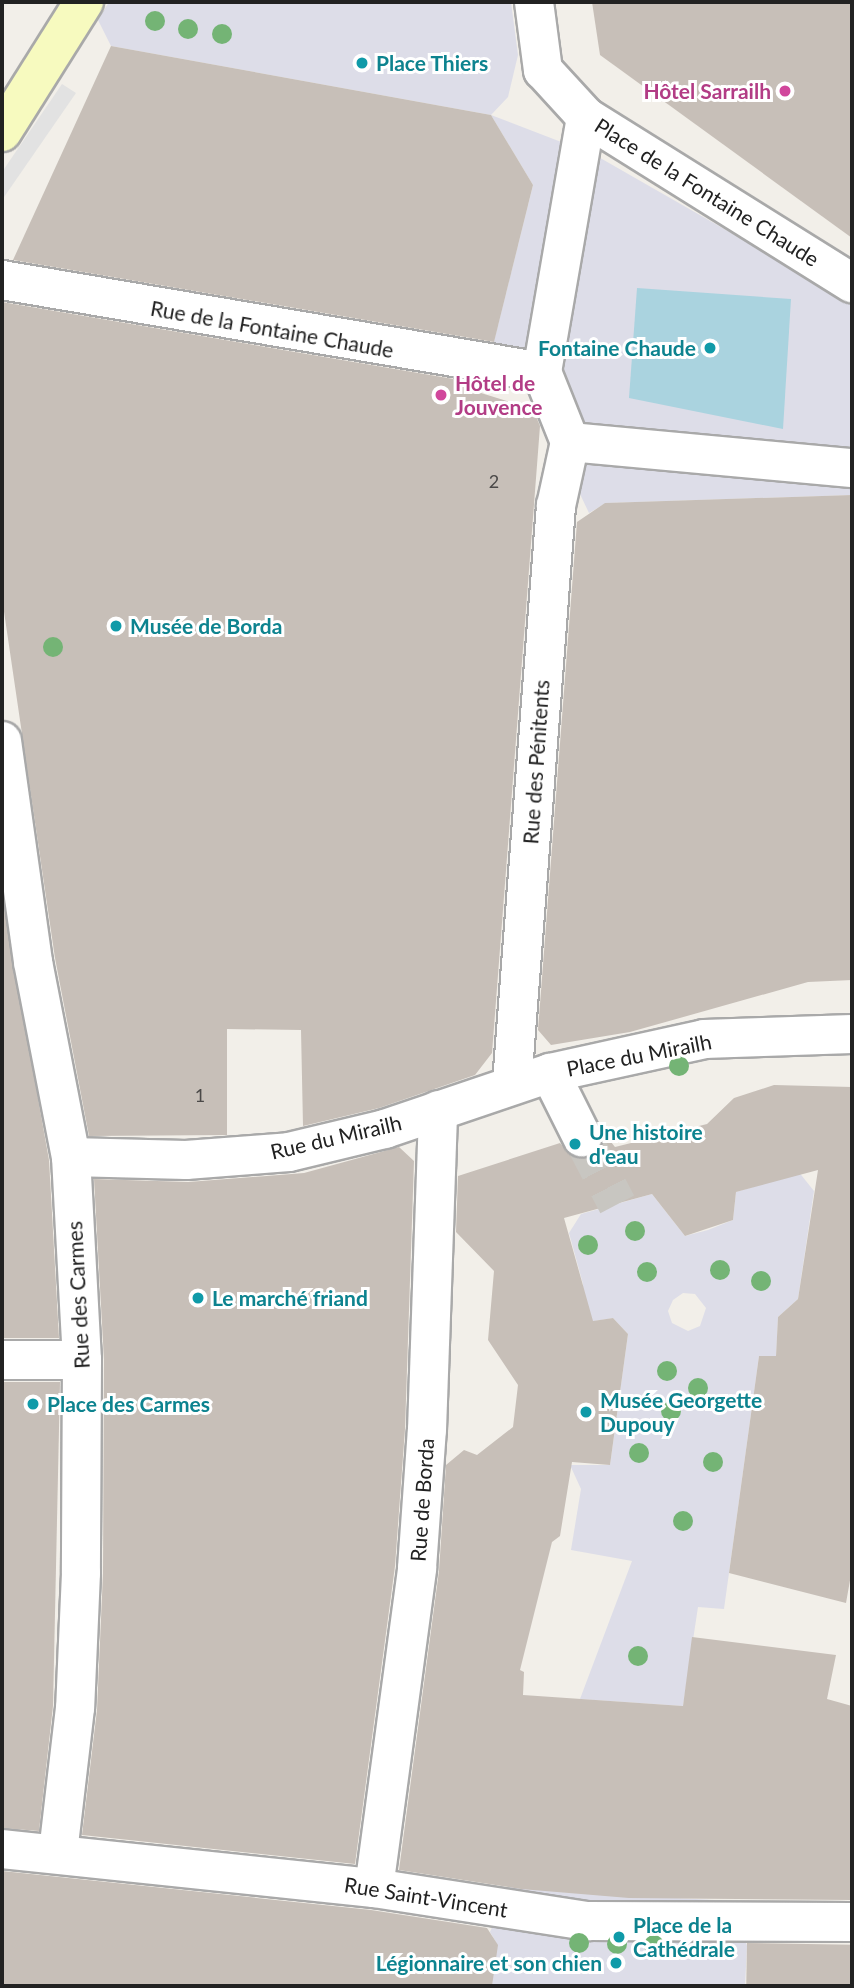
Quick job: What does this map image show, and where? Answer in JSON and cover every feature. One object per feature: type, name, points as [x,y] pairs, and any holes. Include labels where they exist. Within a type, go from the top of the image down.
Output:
[{"type":"main road","points":[[2,132],[84,2]]},
{"type":"street","points":[[534,2],[543,70],[586,117]]},
{"type":"street","name":"Place de la Fontaine Chaude","points":[[542,372],[586,117],[852,283]]},
{"type":"street","name":"Rue de la Fontaine Chaude","points":[[2,280],[542,372]]},
{"type":"street","points":[[542,372],[570,442],[852,468]]},
{"type":"street","name":"Rue des Pénitents","points":[[512,1084],[556,506],[570,442]]},
{"type":"street","name":"Rue des Carmes","points":[[2,741],[33,962],[71,1157],[82,1360],[81,1573],[75,1708],[58,1853]]},
{"type":"street","name":"Place du Mirailh","points":[[512,1084],[704,1039],[852,1034]]},
{"type":"street","points":[[550,1073],[582,1136]]},
{"type":"street","name":"Rue du Mirailh","points":[[71,1157],[186,1160],[289,1152],[385,1129],[512,1084]]},
{"type":"street","name":"Rue de Borda","points":[[374,1888],[417,1568],[427,1430],[438,1110]]},
{"type":"street","points":[[2,1360],[82,1360]]},
{"type":"street","name":"Rue Saint-Vincent","points":[[2,1849],[374,1888],[588,1921],[852,1922]]},
{"type":"shaded area","name":"Place Thiers","points":[[109,2],[511,2],[518,55],[508,97],[491,115],[111,46],[98,20]]},
{"type":"shaded area","points":[[62,84],[76,93],[2,200],[2,172]]},
{"type":"shaded area","points":[[491,115],[595,155],[852,302],[852,495],[606,503],[589,513],[541,412],[493,345],[533,185]]},
{"type":"shaded area","points":[[790,1161],[814,1191],[798,1299],[778,1317],[776,1357],[759,1356],[724,1609],[698,1607],[683,1706],[580,1699],[632,1561],[571,1550],[581,1489],[570,1465],[610,1465],[628,1334],[613,1318],[582,1323],[583,1284],[569,1233],[581,1214],[652,1194],[685,1236],[733,1220],[736,1192],[753,1187]],"holes":[[[683,1293],[695,1294],[706,1308],[700,1326],[688,1331],[672,1323],[668,1311],[673,1300]]]},
{"type":"shaded area","name":"Place de la Cathédrale","points":[[513,1879],[563,1892],[733,1901],[747,1946],[745,1986],[492,1986],[496,1942],[490,1932]]},
{"type":"water","name":"Fontaine Chaude","points":[[637,288],[791,299],[783,429],[629,398]]},
{"type":"building","points":[[592,2],[852,2],[852,238],[600,55]]},
{"type":"building","points":[[111,46],[491,115],[533,185],[494,342],[13,260]]},
{"type":"building","points":[[2,302],[483,384],[481,393],[533,409],[540,426],[492,1053],[475,1075],[379,1108],[303,1126],[301,1030],[227,1029],[227,1135],[89,1136],[55,958],[2,598]]},
{"type":"building","points":[[852,495],[852,980],[808,982],[630,1032],[551,1045],[538,1030],[577,522],[605,503]]},
{"type":"building","points":[[2,897],[49,1160],[59,1338],[2,1338]]},
{"type":"building","points":[[774,1085],[852,1087],[852,1569],[846,1603],[729,1573],[759,1356],[776,1356],[778,1317],[798,1299],[818,1170],[736,1192],[733,1220],[685,1236],[652,1194],[564,1218],[593,1321],[613,1318],[628,1334],[610,1465],[572,1462],[560,1536],[552,1542],[520,1670],[524,1672],[523,1695],[683,1706],[692,1637],[836,1655],[827,1699],[852,1706],[852,1900],[629,1898],[521,1889],[399,1870],[439,1571],[446,1465],[464,1450],[477,1455],[513,1427],[518,1385],[488,1340],[494,1271],[456,1232],[458,1176],[560,1143],[571,1156],[591,1157],[601,1148],[603,1132],[615,1147],[707,1124],[734,1098]]},
{"type":"building","points":[[399,1147],[414,1161],[405,1429],[395,1566],[355,1864],[82,1835],[97,1710],[103,1573],[104,1360],[94,1179],[188,1182],[304,1173]]},
{"type":"building","points":[[2,1382],[60,1382],[53,1706],[39,1831],[2,1828]]},
{"type":"building","points":[[2,1871],[371,1910],[487,1928],[498,1945],[492,1986],[2,1986]]},
{"type":"building","points":[[747,1943],[852,1945],[851,1986],[746,1986]]},
{"type":"tunnel","points":[[582,1137],[617,1204]]},
{"type":"place","name":"Place Thiers","points":[[362,63]]},
{"type":"place","name":"Hôtel Sarrailh","points":[[785,91]]},
{"type":"place","name":"Fontaine Chaude","points":[[710,348]]},
{"type":"place","name":"Hôtel de Jouvence","points":[[441,395]]},
{"type":"place","name":"Musée de Borda","points":[[116,626]]},
{"type":"place","name":"Une histoire d'eau","points":[[575,1144]]},
{"type":"place","name":"Le marché friand","points":[[198,1298]]},
{"type":"place","name":"Place des Carmes","points":[[33,1404]]},
{"type":"place","name":"Musée Georgette Dupouy","points":[[586,1412]]},
{"type":"place","name":"Place de la Cathédrale","points":[[619,1937]]},
{"type":"place","name":"Légionnaire et son chien","points":[[616,1963]]}]
